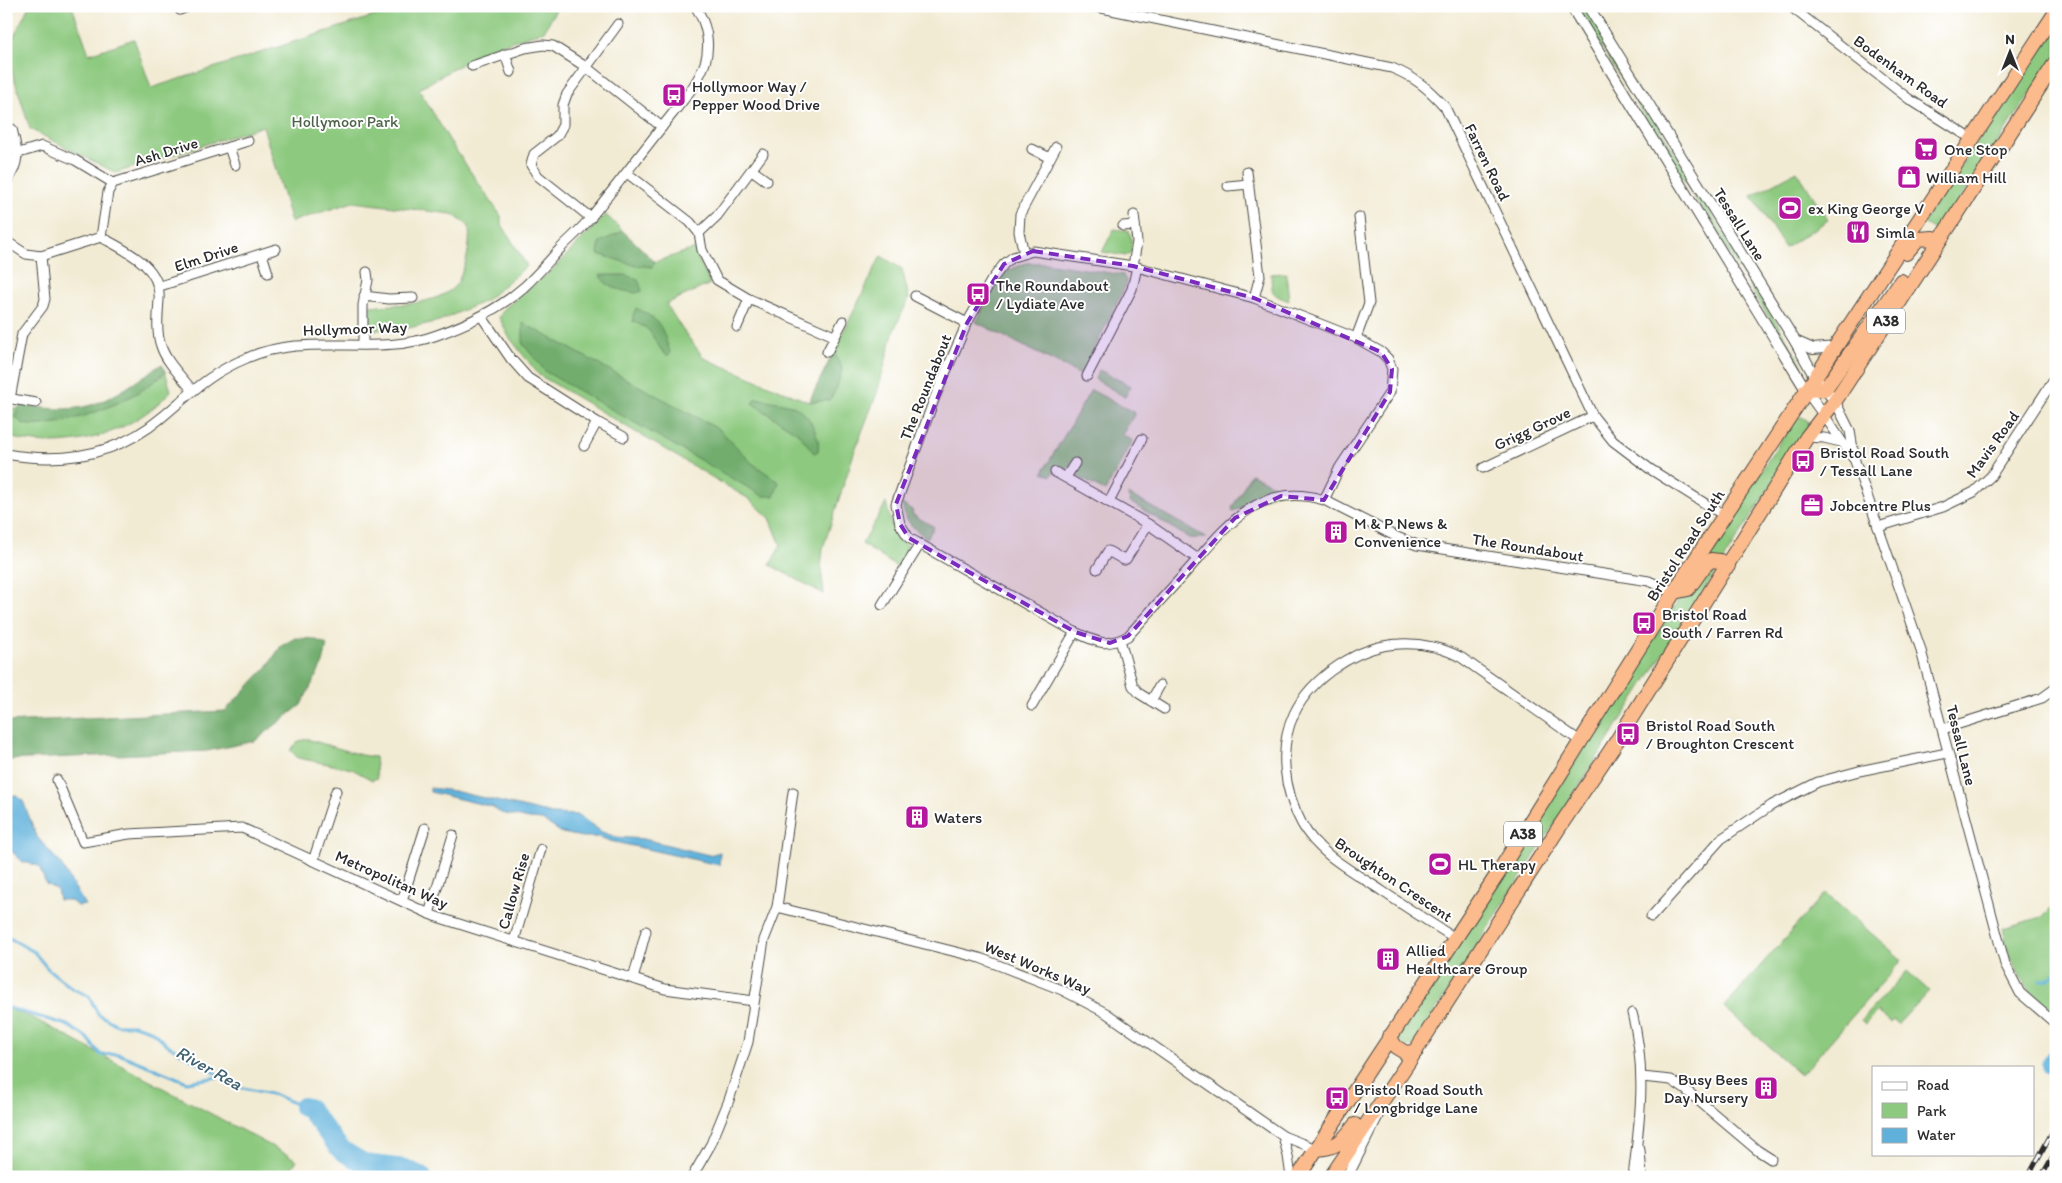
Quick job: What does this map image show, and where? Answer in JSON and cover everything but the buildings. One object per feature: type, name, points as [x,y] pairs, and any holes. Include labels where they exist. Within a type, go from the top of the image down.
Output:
[{"type":"highway","name":"A38","points":[[1820,384],[1836,347],[2056,12]]},
{"type":"highway","name":"A38","points":[[1331,1177],[1416,1051],[1560,826],[1613,747],[1643,696],[1728,566],[1807,438],[1835,401],[2056,62]]},
{"type":"highway","points":[[1887,270],[1909,251],[1918,239],[1933,238],[1937,242]]},
{"type":"highway","points":[[1806,390],[1820,384],[1902,279],[1922,266]]},
{"type":"highway","name":"Bristol Road South","points":[[1298,1177],[1455,938],[1674,592],[1806,390]]},
{"type":"highway","points":[[1674,592],[1688,589],[1705,565],[1711,560],[1720,561],[1728,566]]},
{"type":"highway","points":[[1389,1037],[1396,1047],[1406,1053],[1416,1051]]},
{"type":"highway","points":[[1316,1149],[1330,1148],[1345,1139],[1378,1093],[1394,1084]]},
{"type":"street","points":[[180,10],[189,6]]},
{"type":"street","name":"Hollymoor Way","points":[[6,454],[54,459],[79,457],[108,449],[140,433],[160,420],[192,390],[217,372],[249,357],[276,348],[308,344],[387,344],[421,340],[482,317],[523,288],[591,218],[696,83],[707,52],[704,19],[695,6]]},
{"type":"street","name":"Farren Road","points":[[1092,6],[1392,68],[1410,75],[1428,87],[1445,107],[1593,416],[1613,441],[1650,469],[1725,516]]},
{"type":"street","name":"Tessall Lane","points":[[1571,6],[1806,390],[1855,460]]},
{"type":"street","name":"Tessall Lane","points":[[1588,6],[1820,384],[1835,401],[1850,431],[1855,460],[1920,648],[2005,964],[2020,993],[2056,1024]]},
{"type":"street","name":"Bodenham Road","points":[[1790,6],[1909,99],[1972,139]]},
{"type":"street","points":[[591,218],[538,176],[531,165],[534,154],[557,136],[563,125],[563,104],[566,94],[618,24]]},
{"type":"street","points":[[472,66],[506,54],[543,45],[553,46],[586,67],[662,126]]},
{"type":"street","points":[[506,54],[511,72]]},
{"type":"street","points":[[6,182],[13,173],[19,153],[12,129]]},
{"type":"street","name":"Ash Drive","points":[[112,183],[248,141]]},
{"type":"street","points":[[19,153],[42,146],[75,160],[112,183],[108,192],[101,237]]},
{"type":"street","points":[[229,147],[235,165]]},
{"type":"street","points":[[1056,147],[1020,214],[1019,232],[1024,253],[1045,253],[1135,266],[1254,298],[1356,338],[1381,352],[1388,359],[1392,369],[1390,392],[1340,467],[1324,500]]},
{"type":"street","points":[[1032,149],[1050,158]]},
{"type":"street","points":[[699,233],[716,216],[763,154]]},
{"type":"street","points":[[752,170],[767,181]]},
{"type":"street","points":[[1247,172],[1260,276],[1254,298]]},
{"type":"street","points":[[627,173],[690,222],[699,233],[702,250],[717,280],[749,299],[834,336]]},
{"type":"street","points":[[1228,186],[1248,184]]},
{"type":"street","points":[[1087,376],[1132,289],[1137,242],[1134,215]]},
{"type":"street","points":[[1356,338],[1369,303],[1359,217]]},
{"type":"street","points":[[1123,226],[1135,225]]},
{"type":"street","points":[[6,241],[26,254],[41,256],[101,237],[132,255],[146,266],[160,286],[158,312],[161,347],[192,390]]},
{"type":"street","name":"Elm Drive","points":[[160,286],[276,249]]},
{"type":"street","name":"The Roundabout","points":[[1024,253],[1013,257],[1004,264],[991,281],[966,323],[935,397],[896,504],[900,524],[909,538],[1075,632],[1096,642],[1110,643],[1128,636],[1235,518],[1261,503],[1281,496],[1312,496],[1324,500],[1398,538],[1417,545],[1649,580],[1674,592]]},
{"type":"street","name":"Elm Drive","points":[[262,254],[268,273]]},
{"type":"street","points":[[36,403],[8,399],[22,334],[44,306],[46,290],[41,256]]},
{"type":"street","points":[[363,344],[364,296],[368,280],[367,272]]},
{"type":"street","points":[[364,296],[389,300],[413,298]]},
{"type":"street","points":[[914,296],[966,323]]},
{"type":"street","points":[[737,327],[749,299]]},
{"type":"street","points":[[482,317],[528,378],[624,437]]},
{"type":"street","points":[[827,352],[843,321]]},
{"type":"street","points":[[1795,341],[1813,349],[1836,347]]},
{"type":"street","name":"Mavis Road","points":[[1878,527],[1942,507],[1974,492],[1991,476],[2056,376]]},
{"type":"street","name":"Grigg Grove","points":[[1483,468],[1593,416]]},
{"type":"street","points":[[584,446],[597,422]]},
{"type":"street","points":[[1807,438],[1824,438],[1841,442]]},
{"type":"street","points":[[1109,502],[1142,439]]},
{"type":"street","points":[[1066,477],[1075,464]]},
{"type":"street","points":[[1055,472],[1148,524],[1198,559]]},
{"type":"street","points":[[1097,569],[1108,551],[1124,560],[1126,559],[1148,524]]},
{"type":"street","points":[[882,605],[920,544]]},
{"type":"street","points":[[1032,706],[1075,632]]},
{"type":"street","points":[[1120,640],[1133,686],[1140,694],[1164,709]]},
{"type":"street","name":"Broughton Crescent","points":[[1455,938],[1336,860],[1312,839],[1302,824],[1292,800],[1286,774],[1286,745],[1294,713],[1315,684],[1336,666],[1351,658],[1382,647],[1414,644],[1442,650],[1462,658],[1580,742]]},
{"type":"street","points":[[1152,701],[1160,685]]},
{"type":"street","points":[[1943,729],[2042,698],[2056,688]]},
{"type":"street","points":[[1652,917],[1721,839],[1772,805],[1818,782],[1859,771],[1947,753]]},
{"type":"street","name":"Metropolitan Way","points":[[57,780],[83,842],[129,834],[242,828],[430,914],[664,989],[754,1002]]},
{"type":"street","points":[[314,860],[336,791]]},
{"type":"street","points":[[692,1177],[711,1144],[729,1100],[748,1042],[764,940],[777,907],[793,792]]},
{"type":"street","points":[[402,901],[425,828]]},
{"type":"street","points":[[430,914],[453,835]]},
{"type":"street","name":"Callow Rise","points":[[514,941],[540,849]]},
{"type":"street","name":"West Works Way","points":[[777,907],[980,958],[1062,990],[1106,1013],[1282,1136],[1316,1149]]},
{"type":"street","points":[[633,979],[646,931]]},
{"type":"street","points":[[1632,1013],[1641,1049],[1642,1077],[1633,1177]]},
{"type":"street","points":[[1642,1077],[1671,1080],[1686,1090],[1757,1150],[1771,1159]]},
{"type":"street","points":[[1347,1177],[1376,1120],[1380,1104]]},
{"type":"street","points":[[1639,1127],[1642,1177]]},
{"type":"street","points":[[1282,1136],[1288,1156],[1291,1177]]},
{"type":"highlighted area","points":[[1033,251],[1133,266],[1254,298],[1381,352],[1392,369],[1390,392],[1324,500],[1281,496],[1235,518],[1128,636],[1110,643],[1075,632],[909,538],[900,524],[896,504],[967,323],[1004,264]]},
{"type":"green space","name":"Hollymoor Park","points":[[29,6],[72,6],[89,54],[134,39],[151,88],[405,6],[558,6],[544,31],[485,50],[419,89],[451,143],[501,216],[501,223],[527,266],[485,301],[439,321],[409,328],[373,330],[369,326],[368,306],[427,301],[448,292],[456,285],[465,264],[469,226],[452,214],[353,202],[291,222],[263,126],[116,173],[30,129],[6,52]]},
{"type":"green space","points":[[1576,6],[1587,6],[1802,365],[1800,368]]},
{"type":"green space","points":[[2056,22],[2056,55],[1938,232],[1923,223]]},
{"type":"green space","name":"ex King George V","points":[[1797,171],[1828,220],[1785,248],[1752,196]]},
{"type":"green space","points":[[606,215],[655,262],[694,249],[710,284],[666,304],[704,358],[809,402],[881,256],[902,269],[909,298],[894,330],[877,393],[855,450],[823,548],[821,569],[824,594],[770,565],[781,545],[770,518],[749,499],[539,375],[509,337],[499,317],[505,308],[552,270]]},
{"type":"green space","points":[[1114,229],[1129,231],[1132,251],[1126,256],[1102,252]]},
{"type":"green space","points":[[623,231],[655,262],[652,267],[634,265],[598,254],[600,242]]},
{"type":"green space","points":[[1026,263],[1045,263],[1123,275],[1127,283],[1081,375],[976,322],[1003,273]]},
{"type":"green space","points":[[1286,273],[1289,301],[1275,294],[1272,289],[1271,274]]},
{"type":"green space","points":[[600,275],[626,275],[638,280],[642,291],[636,293],[615,288],[606,283]]},
{"type":"green space","points":[[636,308],[651,317],[659,325],[670,352],[668,356],[662,351],[648,329],[633,321]]},
{"type":"green space","points":[[523,323],[720,430],[752,463],[779,482],[774,496],[763,496],[546,372],[523,344]]},
{"type":"green space","points":[[834,352],[842,369],[837,387],[830,400],[809,402]]},
{"type":"green space","points":[[162,364],[165,371],[154,381],[139,392],[99,411],[57,423],[39,425],[24,424],[15,417],[20,405],[65,409],[83,407],[100,402],[119,393]]},
{"type":"green space","points":[[1099,370],[1131,386],[1125,397],[1095,379]]},
{"type":"green space","points":[[165,371],[171,391],[155,407],[136,420],[116,430],[73,442],[50,443],[6,436],[6,409],[18,409],[15,417],[49,424],[160,378]]},
{"type":"green space","points":[[1091,390],[1135,413],[1122,435],[1133,441],[1105,491],[1076,476],[1081,465],[1073,460],[1066,471],[1057,467],[1051,476],[1043,472]]},
{"type":"green space","points":[[756,398],[791,405],[804,413],[816,435],[818,451],[814,453],[799,434],[752,403]]},
{"type":"green space","points":[[1802,417],[1808,421],[1809,426],[1412,1047],[1406,1047],[1398,1039],[1795,418]]},
{"type":"green space","points":[[1251,474],[1283,490],[1233,511],[1232,508]]},
{"type":"green space","points":[[1128,494],[1207,538],[1189,538],[1130,502]]},
{"type":"green space","points":[[886,503],[892,526],[910,550],[900,569],[862,544]]},
{"type":"green space","points":[[902,504],[912,510],[913,515],[934,527],[927,538],[910,524],[905,516]]},
{"type":"green space","points":[[295,638],[314,639],[327,645],[323,663],[301,705],[255,741],[207,751],[6,760],[6,722],[225,711],[267,667],[281,646]]},
{"type":"green space","points":[[307,739],[361,755],[375,757],[377,778],[372,780],[352,769],[298,758],[290,750],[299,741]]},
{"type":"green space","points":[[1825,893],[1902,960],[1801,1075],[1724,1007]]},
{"type":"green space","points":[[2056,903],[2056,1015],[2026,987],[2009,955],[2003,928],[2042,917]]},
{"type":"green space","points":[[1907,971],[1929,991],[1898,1024],[1894,1020],[1891,1023],[1877,1012],[1865,1024],[1861,1020]]},
{"type":"green space","points":[[6,1008],[33,1018],[297,1160],[286,1177],[6,1177]]},
{"type":"water","points":[[430,788],[454,791],[552,814],[578,815],[602,832],[616,837],[644,839],[709,855],[720,852],[719,865],[599,837],[582,837],[562,833],[542,820],[501,813],[493,807],[430,792]]},
{"type":"water","points":[[17,795],[23,801],[37,837],[60,863],[85,905],[77,906],[70,900],[59,900],[57,890],[46,884],[39,866],[23,862],[6,846],[6,796]]},
{"type":"water","points":[[753,1171],[775,1177],[737,1177],[739,1172]]},
{"type":"waterway","name":"River Rea","points":[[6,936],[34,952],[48,969],[73,989],[89,996],[98,1014],[117,1025],[134,1025],[150,1030],[168,1045],[239,1087],[275,1095],[303,1107]]},
{"type":"waterway","points":[[2040,980],[2047,980],[2056,973]]},
{"type":"waterway","points":[[6,1007],[67,1025],[86,1037],[101,1055],[119,1054],[187,1082],[218,1077]]},
{"type":"waterway","name":"River Rea","points":[[2051,1065],[2056,1057]]},
{"type":"waterway","name":"River Rea","points":[[303,1107],[308,1108],[341,1150],[365,1164],[405,1169],[422,1177]]},
{"type":"railway","points":[[2028,1177],[2056,1125]]},
{"type":"railway","points":[[2041,1177],[2056,1151]]},
{"type":"railway","points":[[2052,1177],[2056,1170]]},
{"type":"place","name":"Hollymoor Way / Pepper Wood Drive","points":[[674,95]]},
{"type":"place","name":"One Stop","points":[[1926,149]]},
{"type":"place","name":"William Hill","points":[[1909,177]]},
{"type":"place","name":"ex King George V","points":[[1790,208]]},
{"type":"place","name":"Simla","points":[[1858,232]]},
{"type":"place","name":"The Roundabout / Lydiate Ave","points":[[978,294]]},
{"type":"place","name":"Bristol Road South / Tessall Lane","points":[[1803,461]]},
{"type":"place","name":"Jobcentre Plus","points":[[1812,505]]},
{"type":"place","name":"M & P News & Convenience","points":[[1336,532]]},
{"type":"place","name":"Bristol Road South / Farren Rd","points":[[1644,623]]},
{"type":"place","name":"Bristol Road South / Broughton Crescent","points":[[1628,734]]},
{"type":"place","name":"Waters","points":[[917,817]]},
{"type":"place","name":"HL Therapy","points":[[1440,864]]},
{"type":"place","name":"Allied Healthcare Group","points":[[1388,959]]},
{"type":"place","name":"Busy Bees Day Nursery","points":[[1766,1088]]},
{"type":"place","name":"Bristol Road South / Longbridge Lane","points":[[1337,1098]]}]
